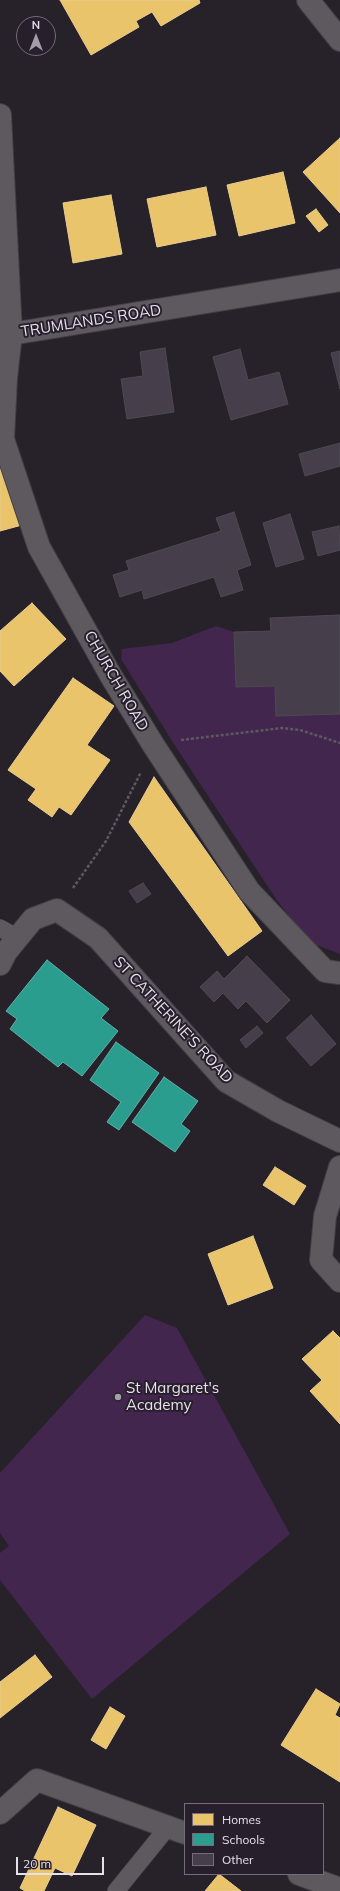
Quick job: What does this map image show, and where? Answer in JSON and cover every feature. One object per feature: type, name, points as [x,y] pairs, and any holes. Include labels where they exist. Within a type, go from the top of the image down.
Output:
[{"type":"street","points":[[308,0],[340,40]]},
{"type":"street","name":"TRUMLANDS ROAD","points":[[0,115],[6,335],[340,280]]},
{"type":"street","name":"CHURCH ROAD","points":[[6,335],[6,378],[3,439],[39,547],[111,676],[154,746],[249,891],[325,970],[340,973]]},
{"type":"street","points":[[0,964],[9,933],[33,919],[57,910]]},
{"type":"street","name":"ST CATHERINE'S ROAD","points":[[57,910],[98,938],[226,1081],[278,1111],[340,1141]]},
{"type":"street","points":[[340,1167],[325,1216],[321,1260],[340,1280]]},
{"type":"street","points":[[0,1813],[37,1780],[177,1830]]},
{"type":"street","points":[[302,1875],[340,1889]]},
{"type":"lane","points":[[116,1891],[177,1830]]},
{"type":"path","points":[[57,910],[106,841],[154,746],[172,741],[282,728],[300,730],[340,742]]},
{"type":"shaded area","points":[[216,626],[234,632],[236,687],[275,686],[276,716],[340,714],[340,954],[309,942],[276,899],[172,741],[121,659],[122,649],[172,643]]},
{"type":"shaded area","name":"St Margaret's Academy","points":[[145,1315],[177,1328],[290,1534],[92,1699],[0,1580],[0,1553],[9,1546],[0,1533],[0,1473]]},
{"type":"building: Homes","points":[[60,0],[199,0],[200,3],[161,26],[152,12],[136,21],[139,27],[91,55]]},
{"type":"building: Homes","points":[[340,138],[340,213],[303,172]]},
{"type":"building: Homes","points":[[283,172],[295,223],[239,236],[227,185]]},
{"type":"building: Homes","points":[[206,187],[216,235],[157,247],[147,199]]},
{"type":"building: Homes","points":[[111,195],[122,254],[73,263],[63,203]]},
{"type":"building: Homes","points":[[316,209],[328,225],[319,232],[306,216]]},
{"type":"building: Homes","points":[[0,456],[22,525],[0,531]]},
{"type":"building: Homes","points":[[32,603],[66,639],[14,686],[0,671],[0,631]]},
{"type":"building: Homes","points":[[73,678],[114,706],[87,745],[110,760],[71,815],[59,807],[52,817],[28,800],[36,789],[8,770]]},
{"type":"building: Homes","points":[[154,777],[262,931],[228,956],[129,822]]},
{"type":"building: Homes","points":[[275,1167],[306,1186],[294,1205],[263,1185]]},
{"type":"building: Homes","points":[[253,1236],[273,1288],[228,1305],[208,1254]]},
{"type":"building: Homes","points":[[333,1331],[340,1338],[340,1424],[310,1391],[322,1380],[302,1359]]},
{"type":"building: Homes","points":[[35,1655],[52,1677],[0,1718],[0,1682]]},
{"type":"building: Homes","points":[[316,1689],[340,1704],[335,1715],[340,1718],[340,1782],[281,1745]]},
{"type":"building: Homes","points":[[110,1707],[125,1716],[106,1749],[91,1740]]},
{"type":"building: Homes","points":[[58,1807],[96,1825],[72,1876],[55,1868],[44,1891],[25,1891],[20,1888]]},
{"type":"building: Homes","points":[[218,1875],[220,1875],[241,1891],[205,1891]]},
{"type":"building: Schools","points":[[47,960],[109,1009],[101,1018],[118,1031],[82,1076],[63,1062],[58,1067],[10,1029],[17,1019],[6,1011]]},
{"type":"building: Schools","points":[[116,1042],[159,1073],[119,1130],[107,1122],[121,1102],[90,1080]]},
{"type":"building: Schools","points":[[164,1077],[198,1101],[181,1124],[190,1131],[175,1152],[132,1122]]},
{"type":"building: Other","points":[[165,348],[174,412],[127,419],[121,379],[143,376],[140,352]]},
{"type":"building: Other","points":[[240,349],[248,380],[279,372],[288,404],[231,420],[213,357]]},
{"type":"building: Other","points":[[340,351],[340,389],[331,353]]},
{"type":"building: Other","points":[[340,443],[340,466],[305,476],[299,454]]},
{"type":"building: Other","points":[[234,512],[251,565],[237,570],[243,590],[221,597],[214,577],[144,599],[142,590],[120,597],[113,575],[129,570],[126,561],[221,531],[216,518]]},
{"type":"building: Other","points":[[290,514],[304,559],[276,567],[263,523]]},
{"type":"building: Other","points":[[339,526],[340,550],[318,556],[312,532]]},
{"type":"building: Other","points":[[340,615],[340,714],[276,716],[275,686],[236,687],[234,632],[271,631],[270,618]]},
{"type":"building: Other","points":[[143,883],[151,894],[137,903],[129,891]]},
{"type":"building: Other","points":[[247,956],[290,1000],[267,1023],[246,1001],[238,1009],[223,993],[214,1002],[200,987],[217,971],[224,979]]},
{"type":"building: Other","points":[[311,1015],[336,1044],[311,1066],[286,1038]]},
{"type":"building: Other","points":[[257,1026],[263,1033],[246,1048],[240,1040]]},
{"type":"place","name":"St Margaret's Academy","points":[[118,1397]]}]
